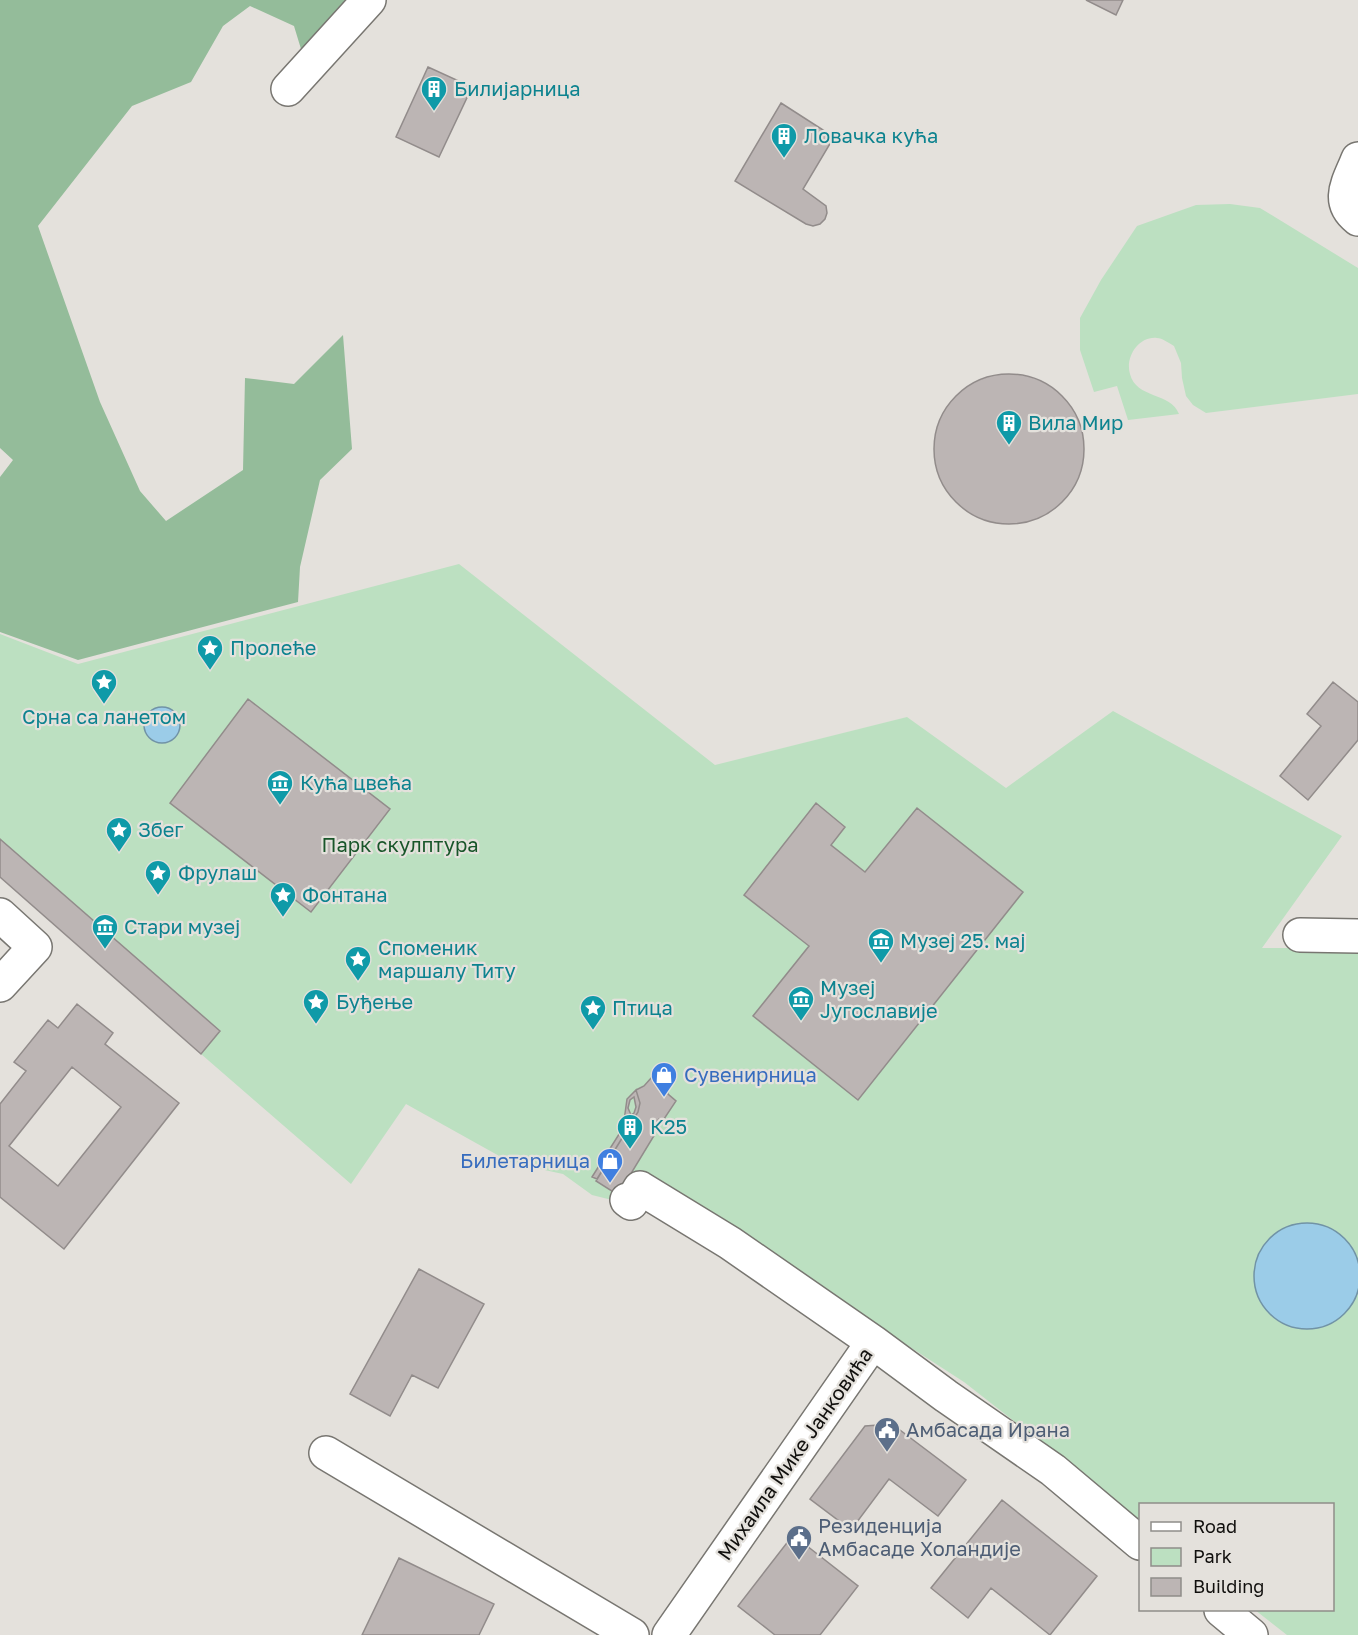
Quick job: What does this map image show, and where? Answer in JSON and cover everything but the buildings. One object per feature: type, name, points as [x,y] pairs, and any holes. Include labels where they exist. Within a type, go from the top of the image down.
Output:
[{"type":"street","points":[[288,90],[369,0]]},
{"type":"street","points":[[1352,214],[1345,190],[1358,159]]},
{"type":"street","points":[[0,915],[35,947],[0,985]]},
{"type":"street","points":[[1300,935],[1358,936]]},
{"type":"street","points":[[627,1200],[631,1203],[640,1188],[730,1243],[873,1342]]},
{"type":"street","name":"Михаила Мике Јанковића","points":[[669,1635],[873,1342],[1053,1470],[1139,1542]]},
{"type":"street","points":[[326,1453],[632,1635]]},
{"type":"street","points":[[1222,1611],[1251,1635]]},
{"type":"green space","points":[[0,0],[349,0],[301,49],[294,26],[250,6],[223,26],[191,82],[132,106],[38,226],[100,402],[140,491],[166,521],[243,470],[245,378],[294,384],[343,335],[352,449],[320,480],[300,567],[298,602],[78,660],[0,632],[0,477],[13,460],[0,448]]},
{"type":"green space","points":[[1230,204],[1260,208],[1358,268],[1358,394],[1206,413],[1193,405],[1186,396],[1181,363],[1174,346],[1161,339],[1150,338],[1134,349],[1129,361],[1130,374],[1139,388],[1169,402],[1179,414],[1128,420],[1117,386],[1094,392],[1080,350],[1080,318],[1101,280],[1137,226],[1196,205]]},
{"type":"green space","name":"Парк скулптура","points":[[459,564],[715,765],[907,717],[1006,788],[1113,711],[1342,836],[1262,948],[1358,948],[1358,1635],[1287,1635],[1256,1611],[1334,1611],[1334,1503],[1139,1503],[1139,1519],[964,1382],[899,1340],[886,1358],[648,1209],[592,1195],[563,1174],[512,1163],[406,1104],[351,1184],[201,1054],[220,1031],[0,839],[0,634],[78,664]]},
{"type":"water","points":[[162,707],[175,712],[180,725],[175,738],[162,743],[149,738],[144,725],[149,712]]},
{"type":"water","points":[[1307,1223],[1327,1227],[1345,1238],[1359,1266],[1359,1286],[1356,1296],[1345,1314],[1327,1325],[1307,1329],[1287,1325],[1269,1314],[1258,1296],[1254,1276],[1258,1256],[1269,1238],[1287,1227]]},
{"type":"place","name":"Билијарница","points":[[434,112]]},
{"type":"place","name":"Ловачка кућа","points":[[784,159]]},
{"type":"place","name":"Вила Мир","points":[[1009,446]]},
{"type":"place","name":"Пролеће","points":[[210,671]]},
{"type":"place","name":"Срна са ланетом","points":[[104,705]]},
{"type":"place","name":"Кућа цвећа","points":[[280,806]]},
{"type":"place","name":"Збег","points":[[119,853]]},
{"type":"place","name":"Фрулаш","points":[[158,896]]},
{"type":"place","name":"Фонтана","points":[[283,918]]},
{"type":"place","name":"Стари музеј","points":[[105,950]]},
{"type":"place","name":"Музеј 25. мај","points":[[881,964]]},
{"type":"place","name":"Споменик маршалу Титу","points":[[358,982]]},
{"type":"place","name":"Музеј Југославије","points":[[801,1022]]},
{"type":"place","name":"Буђење","points":[[316,1025]]},
{"type":"place","name":"Птица","points":[[593,1031]]},
{"type":"place","name":"Сувенирница","points":[[664,1098]]},
{"type":"place","name":"К25","points":[[630,1150]]},
{"type":"place","name":"Билетарница","points":[[610,1184]]},
{"type":"place","name":"Амбасада Ирана","points":[[887,1453]]},
{"type":"place","name":"Резиденција Амбасаде Холандије","points":[[799,1561]]}]
